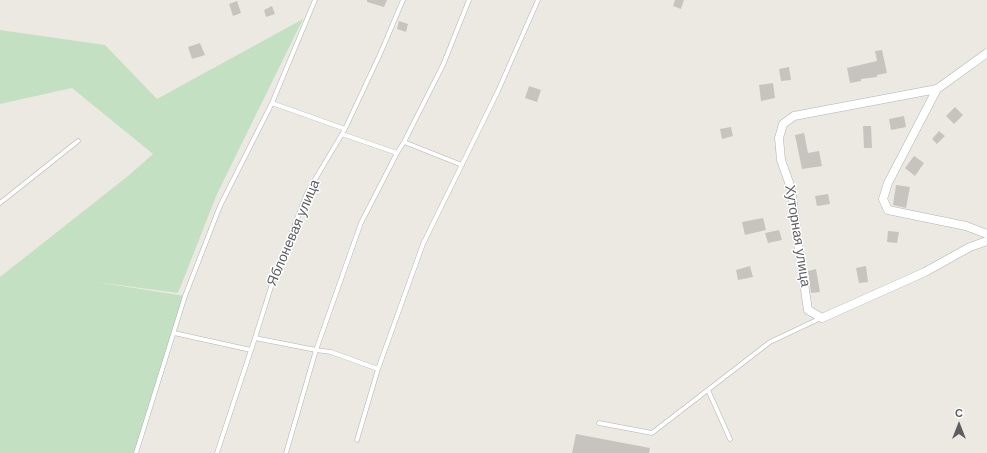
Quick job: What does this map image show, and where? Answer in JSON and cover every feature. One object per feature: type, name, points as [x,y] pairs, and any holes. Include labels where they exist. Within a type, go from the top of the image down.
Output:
[{"type":"street","points":[[987,53],[937,89],[888,183],[883,199],[888,210],[966,226],[987,234]]},
{"type":"street","name":"Хуторная улица","points":[[822,318],[808,310],[791,188],[781,160],[779,138],[783,124],[794,116],[937,89]]},
{"type":"street","points":[[822,318],[925,272],[970,246],[987,241]]},
{"type":"lane","points":[[136,453],[185,296],[220,206],[272,102],[315,0]]},
{"type":"lane","name":"Яблоневая улица","points":[[217,453],[255,338],[270,287],[307,193],[345,129],[381,52],[403,0]]},
{"type":"lane","points":[[286,453],[316,350],[361,223],[397,152],[404,142],[442,65],[469,0]]},
{"type":"lane","points":[[357,440],[378,369],[423,244],[498,91],[538,0]]},
{"type":"lane","points":[[272,102],[345,129]]},
{"type":"lane","points":[[342,134],[397,152]]},
{"type":"lane","points":[[0,202],[78,140]]},
{"type":"lane","points":[[404,142],[462,165]]},
{"type":"lane","points":[[599,423],[652,433],[770,342],[822,318]]},
{"type":"lane","points":[[174,333],[251,350]]},
{"type":"lane","points":[[255,338],[331,352],[378,369]]},
{"type":"lane","points":[[708,390],[730,439]]},
{"type":"green space","points":[[303,19],[217,194],[178,293],[96,282],[185,296],[136,453],[0,453],[0,277],[128,176],[153,154],[72,88],[0,104],[0,30],[105,45],[157,99]]},
{"type":"building","points":[[367,0],[387,0],[384,7],[367,2]]},
{"type":"building","points":[[675,0],[684,0],[681,9],[673,6]]},
{"type":"building","points":[[237,1],[241,13],[233,16],[229,4]]},
{"type":"building","points":[[272,6],[275,14],[266,17],[264,10]]},
{"type":"building","points":[[399,21],[408,24],[406,32],[397,29]]},
{"type":"building","points":[[200,43],[205,55],[192,59],[188,47]]},
{"type":"building","points":[[882,50],[887,73],[877,75],[877,77],[861,79],[861,81],[850,83],[847,68],[877,61],[875,51]]},
{"type":"building","points":[[789,67],[791,80],[781,81],[779,69]]},
{"type":"building","points":[[773,83],[775,98],[761,101],[759,85]]},
{"type":"building","points":[[529,86],[541,90],[537,102],[525,98]]},
{"type":"building","points":[[955,107],[963,115],[954,124],[946,116]]},
{"type":"building","points":[[904,116],[906,127],[891,130],[889,119]]},
{"type":"building","points":[[863,126],[871,126],[872,148],[864,148]]},
{"type":"building","points":[[731,127],[733,136],[722,139],[720,129]]},
{"type":"building","points":[[939,131],[945,136],[937,144],[932,139]]},
{"type":"building","points":[[804,133],[808,153],[819,151],[822,166],[802,169],[795,135]]},
{"type":"building","points":[[914,156],[924,163],[915,176],[905,168]]},
{"type":"building","points":[[896,185],[910,187],[906,208],[893,205]]},
{"type":"building","points":[[828,194],[830,204],[817,206],[815,196]]},
{"type":"building","points":[[763,218],[766,230],[745,235],[742,222]]},
{"type":"building","points":[[779,230],[782,240],[768,243],[765,233]]},
{"type":"building","points":[[888,231],[899,232],[897,243],[887,242]]},
{"type":"building","points":[[750,266],[753,277],[738,280],[736,270]]},
{"type":"building","points":[[866,266],[868,282],[859,283],[856,268]]},
{"type":"building","points":[[816,269],[820,292],[811,293],[808,271]]},
{"type":"building","points":[[576,434],[650,448],[649,453],[572,453]]}]
